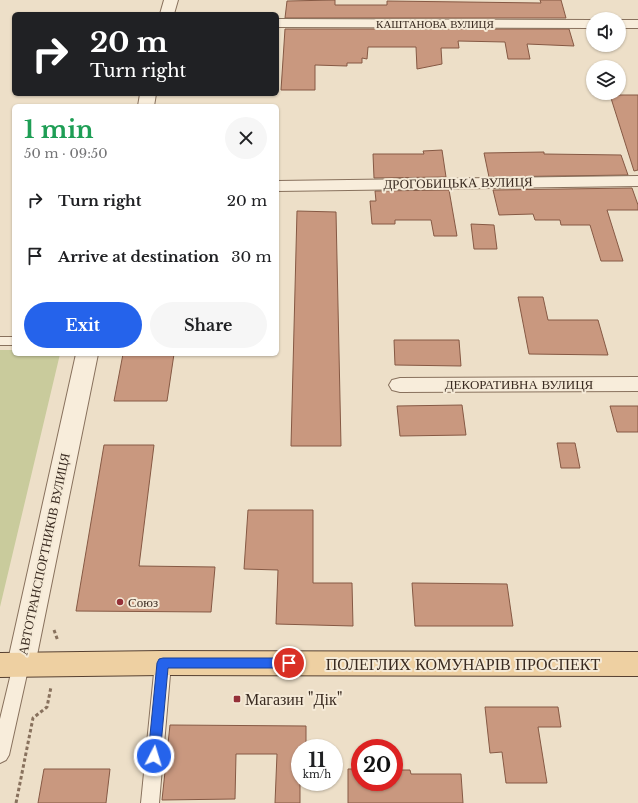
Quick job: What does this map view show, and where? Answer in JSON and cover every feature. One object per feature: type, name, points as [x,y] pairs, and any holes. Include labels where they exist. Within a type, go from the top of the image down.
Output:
[{"type":"main road","name":"ПОЛЕГЛИХ КОМУНАРІВ ПРОСПЕКТ","points":[[10,665],[56,663],[638,664]]},
{"type":"street","points":[[168,12],[171,0]]},
{"type":"street","name":"КАШТАНОВА ВУЛИЦЯ","points":[[279,23],[586,24]]},
{"type":"street","points":[[626,24],[638,24]]},
{"type":"street","name":"ДРОГОБИЦЬКА ВУЛИЦЯ","points":[[279,186],[638,181]]},
{"type":"street","name":"АВТОТРАНСПОРТНИКІВ ВУЛИЦЯ","points":[[10,665],[87,356]]},
{"type":"street","name":"ДЕКОРАТИВНА ВУЛИЦЯ","points":[[400,385],[638,384]]},
{"type":"lane","points":[[0,341],[12,341]]},
{"type":"lane","points":[[150,803],[163,663]]},
{"type":"lane","name":"АВТОТРАНСПОРТНИКІВ ВУЛИЦЯ","points":[[0,754],[10,665]]},
{"type":"green space","points":[[0,350],[12,350],[12,356],[60,356],[0,607]]},
{"type":"building","points":[[335,0],[335,5],[387,5],[387,1],[541,3],[540,0],[561,0],[566,18],[285,18],[287,1]]},
{"type":"building","points":[[285,29],[569,29],[574,46],[527,44],[530,59],[508,59],[505,42],[458,41],[459,48],[441,48],[442,64],[417,69],[416,47],[368,47],[367,59],[362,58],[362,63],[347,63],[347,66],[315,65],[315,90],[281,90]]},
{"type":"building","points":[[626,95],[638,95],[638,170],[634,171],[612,100],[626,100]]},
{"type":"building","points":[[442,150],[446,177],[374,178],[373,154],[424,154],[423,151]]},
{"type":"building","points":[[544,152],[544,154],[621,155],[628,175],[489,177],[484,153]]},
{"type":"building","points":[[632,188],[638,205],[638,210],[607,210],[623,261],[601,261],[590,225],[561,225],[560,220],[535,220],[533,214],[499,215],[493,190]]},
{"type":"building","points":[[449,190],[457,236],[434,236],[431,220],[395,220],[395,224],[372,224],[370,201],[376,201],[375,191]]},
{"type":"building","points":[[297,211],[336,212],[341,446],[291,446]]},
{"type":"building","points":[[471,224],[494,225],[497,249],[474,249]]},
{"type":"building","points":[[518,297],[543,297],[548,320],[598,320],[608,355],[529,354]]},
{"type":"building","points":[[394,340],[459,340],[461,366],[395,365]]},
{"type":"building","points":[[123,356],[174,356],[167,401],[114,401]]},
{"type":"building","points":[[462,405],[466,435],[400,436],[397,406]]},
{"type":"building","points":[[610,406],[638,406],[638,432],[617,432]]},
{"type":"building","points":[[557,443],[575,443],[580,468],[561,468]]},
{"type":"building","points":[[104,445],[154,445],[139,566],[215,567],[211,612],[76,611]]},
{"type":"building","points":[[248,510],[313,510],[313,583],[352,583],[353,626],[276,624],[278,570],[244,569]]},
{"type":"building","points":[[412,583],[507,584],[513,626],[415,626]]},
{"type":"building","points":[[485,707],[558,707],[561,727],[538,727],[547,783],[506,783],[502,752],[490,753]]},
{"type":"building","points":[[170,725],[306,726],[306,739],[291,739],[291,791],[300,791],[300,803],[275,803],[277,754],[236,754],[235,799],[162,800]]},
{"type":"building","points":[[44,769],[110,769],[106,803],[38,803]]},
{"type":"building","points":[[348,769],[351,769],[351,791],[403,791],[403,770],[410,770],[411,774],[461,774],[463,803],[348,803]]},
{"type":"place","name":"Союз","points":[[120,602]]},
{"type":"place","name":"Магазин \"Дік\"","points":[[237,699]]},
{"type":"route","points":[[154,756],[163,663],[289,663]]}]
